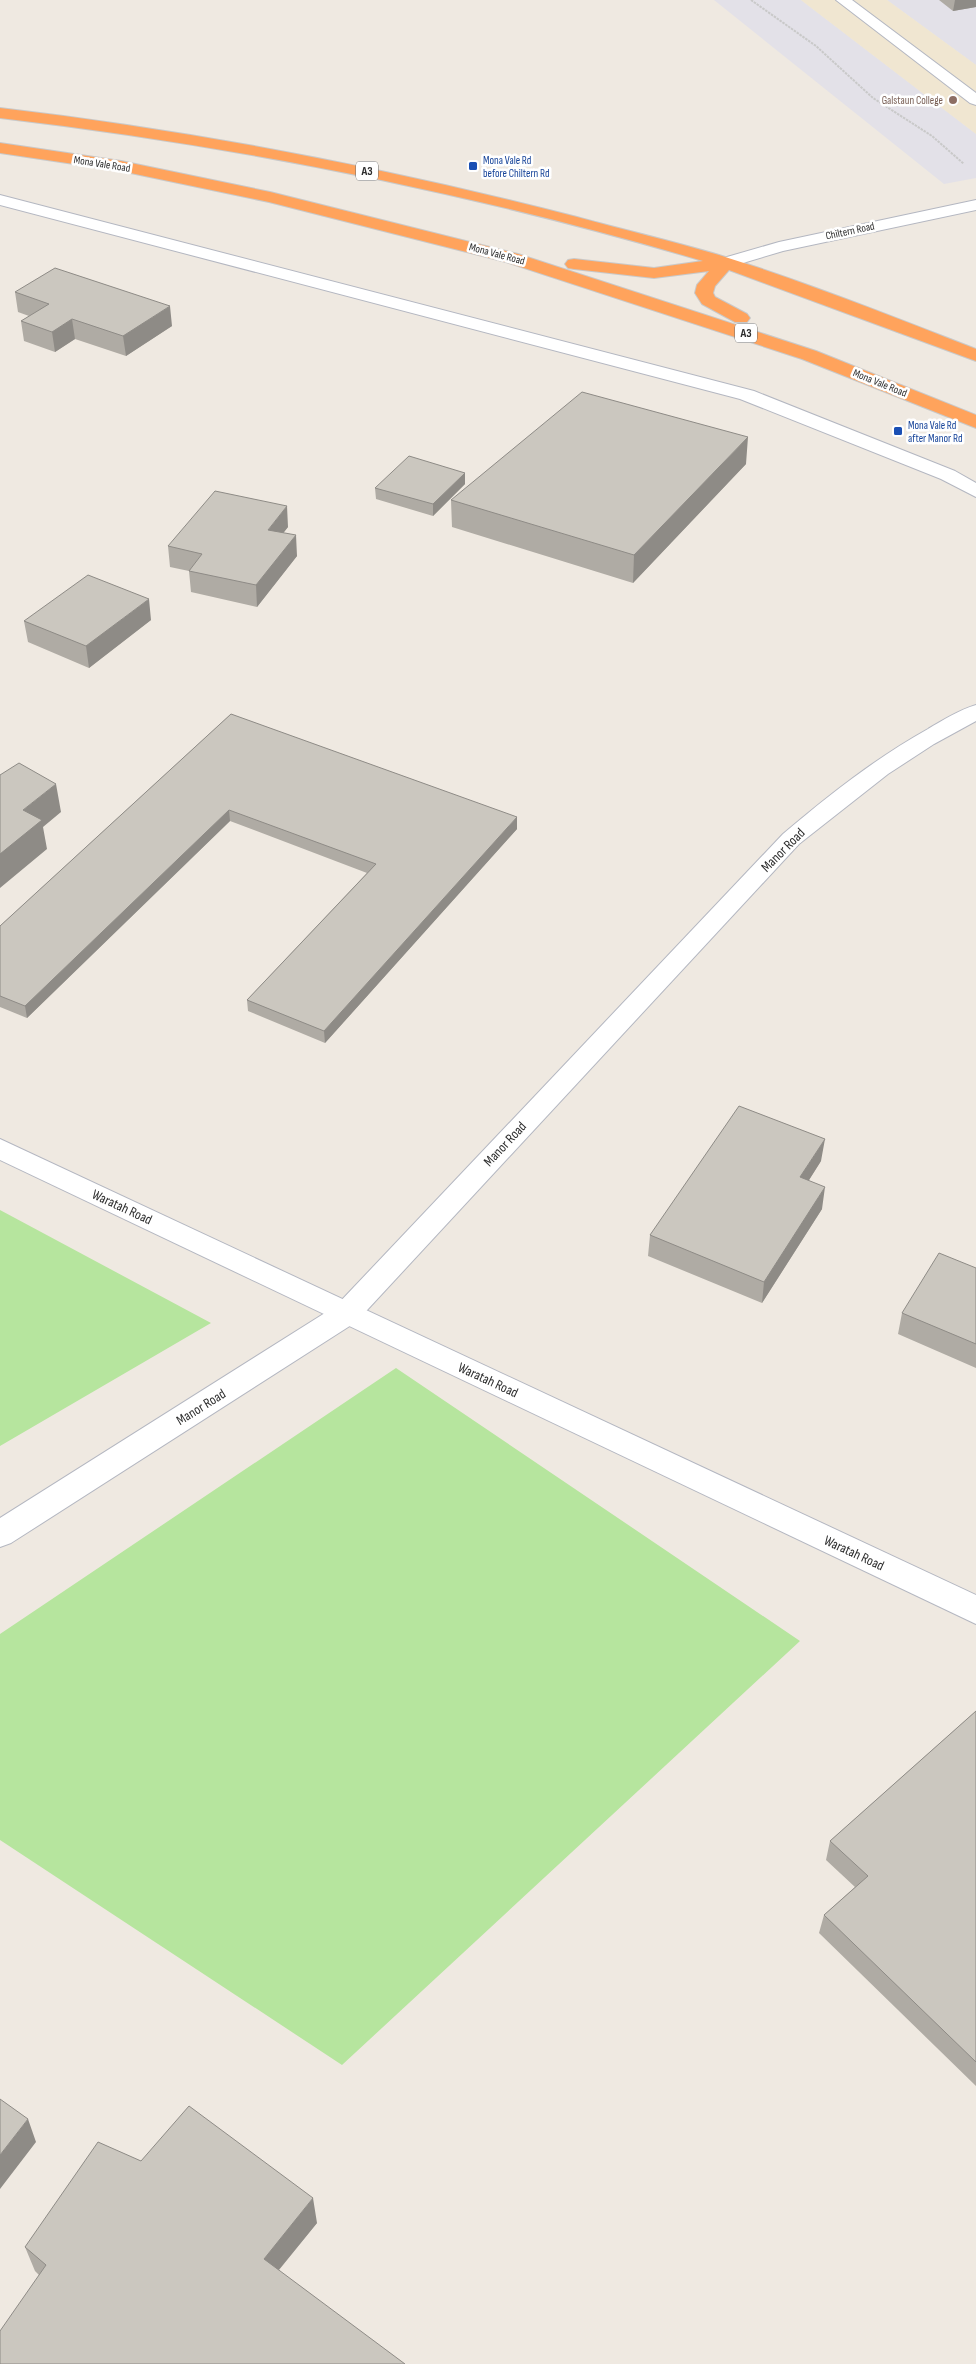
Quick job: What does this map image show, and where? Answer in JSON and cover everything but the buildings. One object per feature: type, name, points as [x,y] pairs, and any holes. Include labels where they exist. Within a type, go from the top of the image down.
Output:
[{"type":"highway","name":"A3","points":[[0,113],[156,132],[317,160],[481,197],[726,264],[976,356]]},
{"type":"highway","name":"Mona Vale Road","points":[[0,148],[121,166],[260,195],[512,258],[810,355],[976,422]]},
{"type":"highway","points":[[512,258],[654,273],[726,264]]},
{"type":"highway","points":[[726,264],[706,285],[704,293],[708,300],[810,355]]},
{"type":"street","points":[[843,0],[976,100]]},
{"type":"street","points":[[0,200],[748,395],[948,475],[976,491]]},
{"type":"street","name":"Chiltern Road","points":[[726,264],[779,247],[976,205]]},
{"type":"street","name":"Manor Road","points":[[0,1534],[346,1314],[792,839],[852,789],[917,744],[976,712]]},
{"type":"street","name":"Waratah Road","points":[[0,1149],[976,1610]]},
{"type":"path","points":[[751,0],[816,46],[873,98],[932,136],[969,168]]},
{"type":"shaded area","points":[[714,0],[801,0],[976,134],[976,178],[944,184]]},
{"type":"shaded area","name":"Galstaun College","points":[[801,0],[887,0],[976,65],[976,134]]},
{"type":"shaded area","points":[[887,0],[976,0],[976,65]]},
{"type":"green space","points":[[0,1210],[211,1323],[0,1446]]},
{"type":"green space","points":[[396,1368],[800,1641],[342,2065],[0,1840],[0,1634]]},
{"type":"place","name":"Galstaun College","points":[[953,100]]},
{"type":"place","name":"Mona Vale Rd before Chiltern Rd","points":[[473,166]]},
{"type":"place","name":"Mona Vale Rd after Manor Rd","points":[[898,431]]}]
